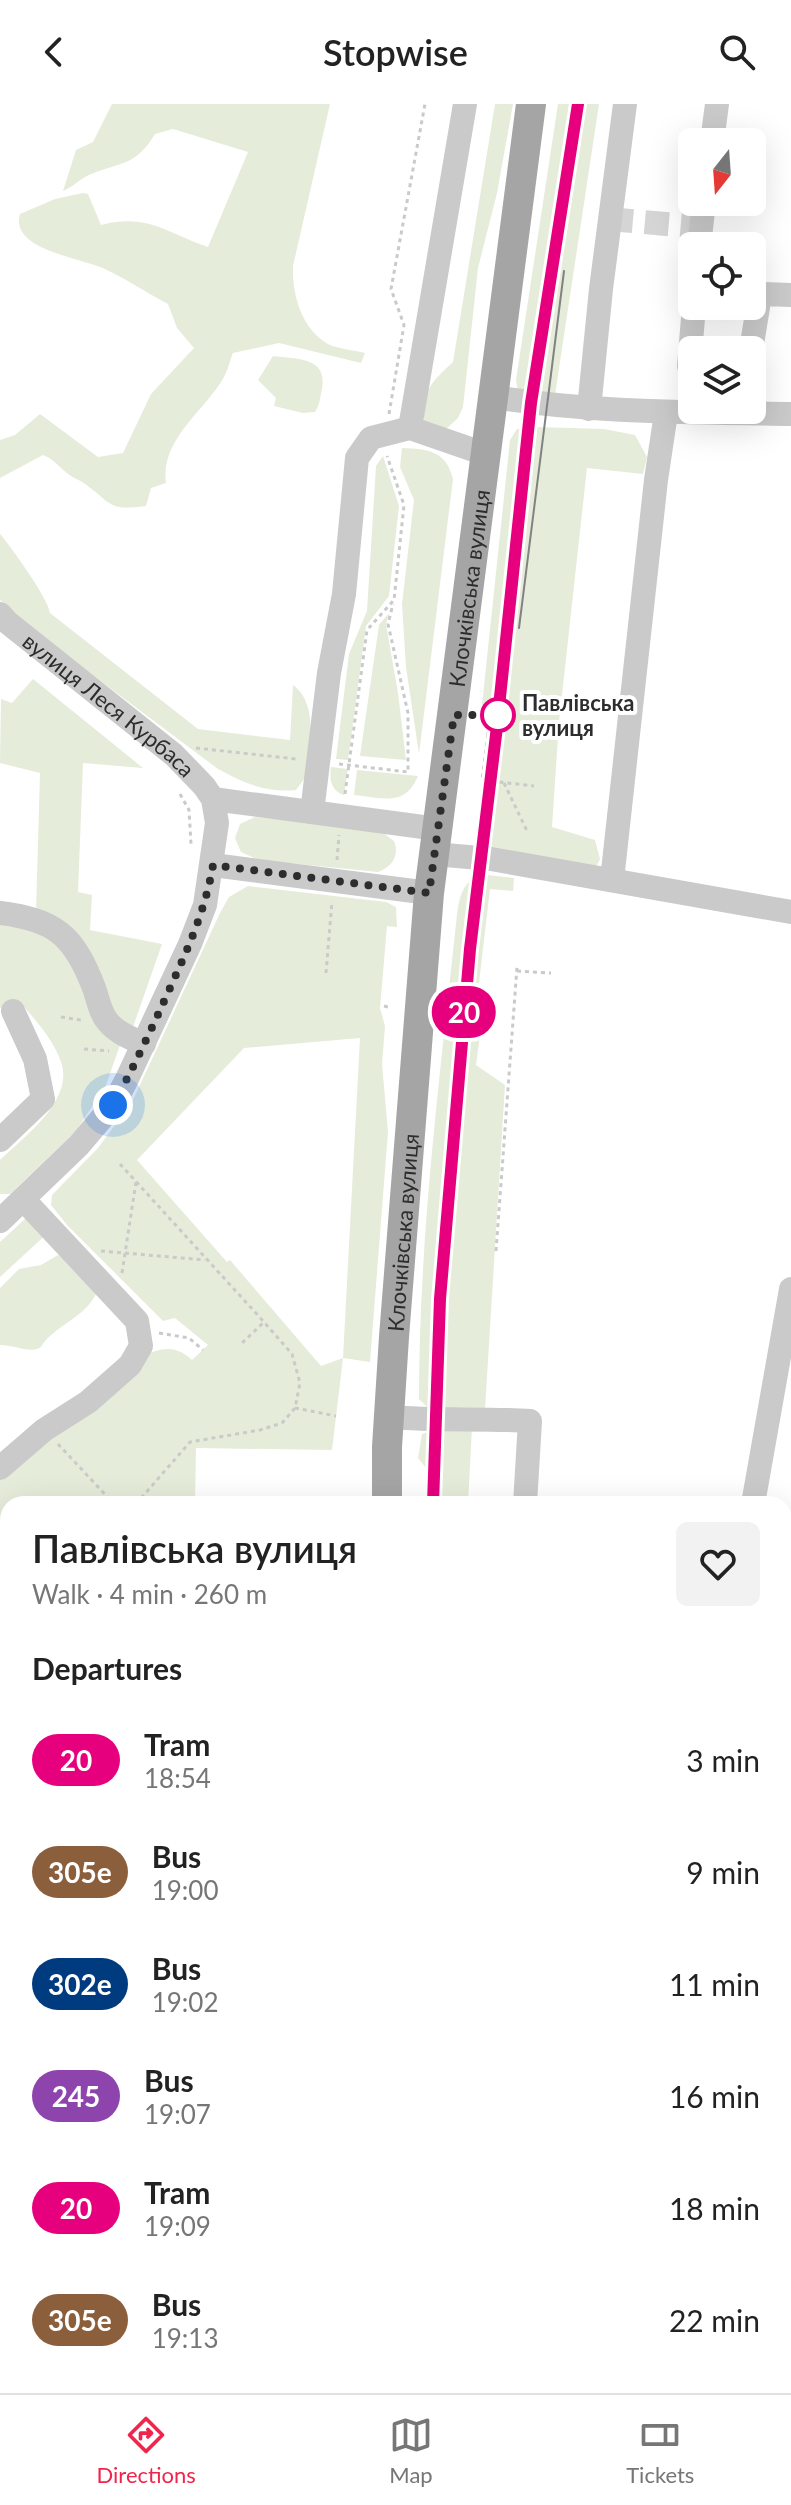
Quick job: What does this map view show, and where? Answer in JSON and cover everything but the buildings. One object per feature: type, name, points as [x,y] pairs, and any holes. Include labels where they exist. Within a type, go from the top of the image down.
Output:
[{"type":"main road","name":"Клочківська вулиця","points":[[387,1496],[402,1227],[429,893],[531,104]]},
{"type":"street","points":[[410,428],[465,104]]},
{"type":"street","points":[[589,409],[625,104]]},
{"type":"street","points":[[714,128],[717,104]]},
{"type":"street","points":[[753,336],[759,301],[764,294],[791,295]]},
{"type":"street","points":[[494,397],[589,409],[678,413]]},
{"type":"street","points":[[612,880],[666,413]]},
{"type":"street","points":[[766,413],[791,414]]},
{"type":"street","points":[[312,812],[330,671],[344,594],[357,458],[371,438],[410,428],[485,454]]},
{"type":"street","name":"вулиця Леся Курбаса","points":[[0,614],[174,755],[213,799]]},
{"type":"street","points":[[0,1221],[100,1121],[113,1105],[144,1044],[205,905],[217,823],[213,799],[312,812],[436,842],[491,859],[791,912]]},
{"type":"street","points":[[213,865],[429,893]]},
{"type":"street","points":[[0,913],[30,917],[68,939],[84,963],[104,1018],[115,1030],[144,1044]]},
{"type":"street","points":[[0,1140],[43,1099],[35,1059],[13,1011]]},
{"type":"street","points":[[0,1468],[44,1430],[88,1402],[130,1365],[141,1346],[137,1321],[119,1298],[23,1199]]},
{"type":"street","points":[[754,1496],[791,1289]]},
{"type":"street","points":[[390,1417],[436,1421],[472,1418],[530,1421],[525,1496]]},
{"type":"path","points":[[345,794],[351,765],[408,772],[408,713],[388,624],[394,600]]},
{"type":"path","points":[[483,714],[491,715],[482,780],[534,786]]},
{"type":"path","points":[[488,734],[496,735]]},
{"type":"path","points":[[185,745],[318,761]]},
{"type":"path","points":[[504,783],[528,833]]},
{"type":"path","points":[[178,789],[189,810],[191,849]]},
{"type":"path","points":[[336,867],[340,825]]},
{"type":"path","points":[[326,973],[333,896]]},
{"type":"path","points":[[496,1251],[517,969],[551,973]]},
{"type":"path","points":[[84,1049],[111,1052]]},
{"type":"path","points":[[120,1164],[292,1354],[300,1383],[295,1408],[282,1423],[260,1430],[190,1442],[143,1496]]},
{"type":"path","points":[[119,1298],[136,1182]]},
{"type":"path","points":[[73,1249],[207,1260]]},
{"type":"path","points":[[241,1344],[264,1322]]},
{"type":"path","points":[[140,1330],[189,1338],[203,1350]]},
{"type":"path","points":[[295,1408],[336,1416]]},
{"type":"path","points":[[44,1430],[106,1496]]},
{"type":"green space","points":[[112,104],[330,104],[293,266],[294,288],[305,320],[319,337],[332,346],[365,353],[361,363],[279,343],[233,353],[216,390],[177,439],[166,467],[166,483],[151,488],[146,506],[133,507],[111,504],[43,455],[0,478],[0,440],[15,435],[40,414],[98,457],[123,453],[151,394],[194,348],[177,328],[168,304],[107,270],[37,245],[26,237],[20,227],[20,214],[55,199],[83,193],[88,194],[101,225],[132,221],[145,223],[208,247],[248,152],[173,129],[155,134],[134,158],[87,176],[63,191],[76,150],[93,142]]},
{"type":"green space","points":[[495,104],[513,104],[497,193],[478,268],[463,407],[458,418],[446,429],[424,421],[425,402],[434,381],[453,362]]},
{"type":"green space","points":[[558,104],[599,104],[555,395],[518,393],[516,380]]},
{"type":"green space","points":[[273,356],[301,359],[315,365],[320,371],[322,389],[315,412],[303,413],[274,406],[276,398],[258,380]]},
{"type":"green space","points":[[517,429],[604,429],[635,435],[647,457],[643,474],[587,468],[559,722],[552,827],[595,840],[600,859],[597,865],[589,868],[479,846],[497,707],[482,705],[510,440]]},
{"type":"green space","points":[[402,448],[435,453],[446,462],[453,479],[419,754],[406,667],[402,604],[414,500],[400,467]]},
{"type":"green space","points":[[383,456],[399,506],[389,596],[366,626],[348,760],[336,759],[349,654],[367,611],[376,466]]},
{"type":"green space","points":[[0,534],[36,585],[50,613],[198,729],[290,740],[293,685],[306,703],[310,726],[307,775],[296,790],[256,786],[218,769],[26,625],[0,600]]},
{"type":"green space","points":[[389,613],[386,624],[406,760],[360,756],[379,625]]},
{"type":"green space","points":[[33,679],[143,768],[83,763],[78,892],[92,895],[90,930],[162,944],[133,1027],[126,1028],[106,1085],[76,1131],[10,1194],[0,1194],[0,1160],[53,1106],[63,1079],[62,1065],[55,1048],[21,1003],[0,1008],[0,924],[36,913],[40,773],[0,763],[1,699],[12,703]]},
{"type":"green space","points":[[331,767],[348,769],[344,795],[336,791],[332,784]]},
{"type":"green space","points":[[357,770],[418,776],[413,786],[400,796],[374,798],[354,795]]},
{"type":"green space","points":[[255,817],[378,829],[394,841],[395,856],[391,864],[378,872],[259,860],[241,852],[235,838],[240,824]]},
{"type":"green space","points":[[487,875],[514,878],[513,891],[490,889],[474,1026],[481,1027],[476,1065],[505,1085],[485,1409],[429,1409],[419,1399],[423,1278],[457,914],[464,888],[473,879]]},
{"type":"green space","points":[[248,886],[386,902],[396,907],[397,927],[387,926],[380,1008],[385,1026],[382,1064],[388,1132],[370,1362],[343,1358],[332,1450],[196,1448],[195,1496],[0,1496],[0,1480],[14,1465],[142,1357],[168,1349],[192,1360],[208,1345],[175,1318],[163,1321],[51,1205],[52,1195],[98,1148],[132,1102],[229,897]],"holes":[[[360,1038],[343,1358],[321,1366],[230,1260],[227,1262],[137,1160],[244,1048]]]},
{"type":"green space","points":[[33,1216],[51,1230],[0,1277],[0,1242],[25,1219]]},
{"type":"green space","points":[[58,1255],[81,1268],[99,1287],[95,1296],[83,1311],[53,1333],[39,1348],[29,1350],[0,1345],[0,1288],[19,1269],[41,1265]]},
{"type":"green space","points":[[472,1427],[468,1496],[425,1496],[426,1468],[418,1458],[422,1434]]},
{"type":"tunnel","points":[[609,219],[700,227]]},
{"type":"tram line","points":[[433,1496],[440,1299],[470,949],[531,403],[578,104]]},
{"type":"tram line","name":"20","points":[[433,1496],[440,1299],[470,949],[531,403],[578,104]]},
{"type":"tram line","points":[[519,628],[564,271]]},
{"type":"place","name":"Павлівська вулиця","points":[[498,715]]},
{"type":"route","points":[[113,1105],[190,944],[205,905],[213,865],[429,893],[454,715],[498,715]]}]
